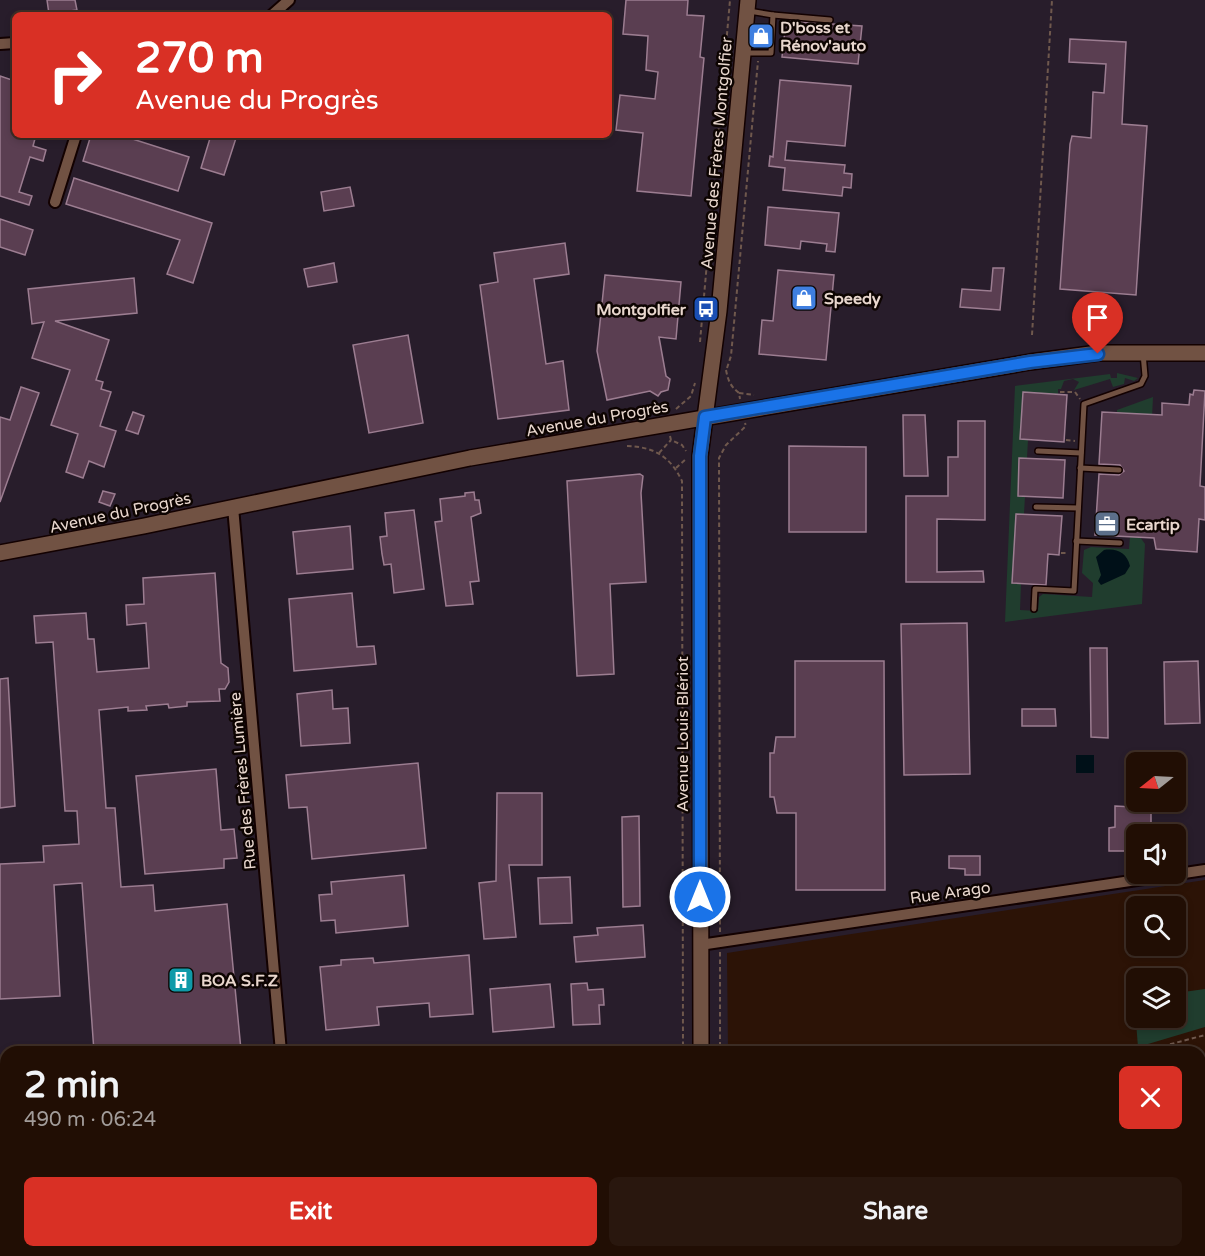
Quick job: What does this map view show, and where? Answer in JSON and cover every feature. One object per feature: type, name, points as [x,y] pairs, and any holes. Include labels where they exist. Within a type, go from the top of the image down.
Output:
[{"type":"street","points":[[275,12],[289,0]]},
{"type":"street","name":"Avenue des Frères Montgolfier","points":[[705,417],[751,53],[752,8]]},
{"type":"street","points":[[55,202],[75,138]]},
{"type":"street","name":"Avenue du Progrès","points":[[0,553],[58,544],[470,458],[1059,358],[1143,352],[1205,353]]},
{"type":"street","name":"Avenue Louis Blériot","points":[[701,1046],[700,456],[705,417]]},
{"type":"street","name":"Rue des Frères Lumière","points":[[233,507],[280,1046]]},
{"type":"street","name":"Rue Arago","points":[[700,945],[1205,870]]},
{"type":"lane","points":[[752,8],[774,15],[830,20]]},
{"type":"lane","points":[[751,53],[771,53],[774,15]]},
{"type":"lane","points":[[1034,609],[1035,590],[1074,591],[1084,404],[1141,384],[1145,376],[1143,352]]},
{"type":"lane","points":[[1038,451],[1081,453]]},
{"type":"lane","points":[[1080,468],[1119,470]]},
{"type":"lane","points":[[1036,507],[1078,508]]},
{"type":"lane","points":[[1077,541],[1120,543]]},
{"type":"path","points":[[700,346],[730,0]]},
{"type":"path","points":[[1032,335],[1052,0]]},
{"type":"path","points":[[727,363],[731,356],[752,8]]},
{"type":"path","points":[[720,1046],[719,458],[730,441],[746,426],[739,393],[732,387],[726,370]]},
{"type":"path","points":[[673,410],[690,396],[697,380]]},
{"type":"path","points":[[1060,392],[1075,393],[1084,404]]},
{"type":"path","points":[[659,453],[671,440]]},
{"type":"path","points":[[617,447],[645,447],[659,453],[676,468],[682,481],[683,1046]]},
{"type":"path","points":[[1061,553],[1076,553]]},
{"type":"path","points":[[1164,1046],[1205,1035]]},
{"type":"shaded area","points":[[0,0],[1205,0],[1205,880],[1186,883],[1186,824],[1126,824],[1126,884],[1179,884],[727,953],[728,1046],[0,1046]]},
{"type":"shaded area","points":[[1104,550],[1121,552],[1130,566],[1125,574],[1101,585],[1098,581],[1101,575],[1096,557]]},
{"type":"shaded area","points":[[1076,755],[1094,755],[1094,773],[1076,773]]},
{"type":"green space","points":[[1117,373],[1138,378],[1134,381],[1125,378],[1124,384],[1113,387],[1110,379],[1074,390],[1079,382],[1073,379],[1064,381],[1061,389],[1058,389],[1058,394],[1023,392],[1020,439],[1028,440],[1027,458],[1019,458],[1018,495],[1025,496],[1024,514],[1016,514],[1012,583],[1021,584],[1020,610],[1038,611],[1039,597],[1043,594],[1092,597],[1093,583],[1082,573],[1084,550],[1091,547],[1129,549],[1130,536],[1140,537],[1145,544],[1142,604],[1005,622],[1015,386],[1110,374],[1111,378],[1117,378]]},
{"type":"green space","points":[[1153,397],[1149,481],[1117,410]]},
{"type":"green space","points":[[1205,989],[1205,1027],[1138,1046],[1136,1028],[1186,1028],[1186,992]]},
{"type":"building","points":[[47,0],[75,0],[77,10],[49,12]]},
{"type":"building","points":[[626,0],[688,0],[687,15],[704,16],[700,57],[704,58],[691,196],[637,191],[643,133],[616,130],[620,95],[655,99],[658,72],[646,70],[648,36],[623,34]]},
{"type":"building","points":[[786,21],[862,26],[858,64],[782,57]]},
{"type":"building","points":[[1070,39],[1126,42],[1122,124],[1147,126],[1136,295],[1060,289],[1070,144],[1072,136],[1091,138],[1093,92],[1104,93],[1106,64],[1069,62]]},
{"type":"building","points":[[0,76],[12,80],[12,138],[35,138],[33,146],[46,150],[43,161],[30,157],[19,192],[32,196],[29,205],[0,196]]},
{"type":"building","points":[[780,80],[851,86],[845,146],[787,141],[785,160],[845,165],[844,173],[852,174],[851,188],[843,187],[842,196],[783,190],[785,168],[769,166],[770,156],[773,157]]},
{"type":"building","points":[[90,138],[129,138],[189,157],[178,191],[83,161]]},
{"type":"building","points":[[210,138],[236,138],[224,175],[201,168]]},
{"type":"building","points":[[74,178],[212,223],[193,283],[167,274],[180,240],[66,204]]},
{"type":"building","points":[[350,187],[354,206],[324,211],[321,192]]},
{"type":"building","points":[[768,207],[839,213],[835,252],[826,251],[827,244],[801,241],[800,249],[765,245]]},
{"type":"building","points":[[0,219],[33,230],[25,255],[0,247]]},
{"type":"building","points":[[565,243],[569,274],[534,279],[546,364],[563,361],[569,410],[498,419],[480,285],[498,282],[494,253]]},
{"type":"building","points":[[334,263],[337,282],[308,287],[304,269]]},
{"type":"building","points":[[993,268],[1004,268],[1000,310],[960,307],[962,289],[991,291]]},
{"type":"building","name":"Speedy","points":[[778,270],[834,275],[826,360],[759,354],[762,320],[773,321]]},
{"type":"building","points":[[605,275],[681,282],[676,339],[659,337],[666,376],[670,379],[668,390],[661,392],[658,396],[650,391],[607,400],[597,351]]},
{"type":"building","points":[[134,278],[137,313],[55,321],[109,340],[96,380],[103,382],[101,389],[111,392],[100,426],[116,431],[104,467],[89,461],[83,478],[66,472],[78,434],[51,425],[70,370],[32,358],[44,322],[32,324],[28,289]]},
{"type":"building","points":[[408,335],[423,423],[369,433],[353,345]]},
{"type":"building","points":[[21,387],[39,393],[0,502],[0,417],[10,420]]},
{"type":"building","points":[[1194,390],[1205,391],[1200,486],[1205,487],[1205,520],[1199,519],[1197,552],[1156,549],[1154,538],[1095,535],[1099,474],[1119,475],[1124,471],[1120,465],[1099,464],[1102,412],[1162,415],[1162,403],[1189,405],[1190,394],[1193,395]]},
{"type":"building","points":[[1023,392],[1067,395],[1064,442],[1020,439]]},
{"type":"building","points":[[133,412],[144,416],[138,434],[126,430]]},
{"type":"building","points":[[903,415],[925,415],[928,476],[904,476]]},
{"type":"building","points":[[958,421],[985,421],[985,520],[937,519],[937,572],[983,571],[984,582],[906,582],[906,496],[948,496],[948,457],[958,457]]},
{"type":"building","points":[[789,446],[866,447],[866,532],[789,532]]},
{"type":"building","points":[[1019,458],[1065,460],[1063,498],[1018,496]]},
{"type":"building","points":[[640,474],[643,476],[641,493],[646,582],[610,584],[614,674],[577,676],[567,481]]},
{"type":"building","points":[[103,491],[115,494],[110,506],[99,502]]},
{"type":"building","points":[[474,492],[475,500],[479,500],[481,513],[471,517],[479,581],[470,582],[473,604],[446,606],[435,522],[442,521],[440,499],[465,496],[465,493]]},
{"type":"building","points":[[414,510],[424,589],[394,593],[391,564],[384,565],[380,537],[387,536],[385,513]]},
{"type":"building","points":[[1016,514],[1062,516],[1059,555],[1048,554],[1046,585],[1012,583]]},
{"type":"building","points":[[350,526],[353,569],[297,574],[293,532]]},
{"type":"building","points":[[215,573],[221,663],[228,668],[229,682],[225,689],[219,689],[220,701],[187,702],[187,706],[169,708],[168,704],[146,706],[147,710],[128,711],[128,707],[99,710],[106,808],[115,808],[121,887],[153,885],[155,911],[227,904],[241,1046],[94,1046],[82,883],[54,885],[60,996],[0,999],[0,864],[44,862],[43,846],[79,844],[77,811],[65,811],[53,642],[36,643],[34,616],[86,613],[88,639],[94,639],[97,672],[149,668],[146,623],[127,625],[126,605],[144,604],[143,578]]},
{"type":"building","points":[[352,593],[357,647],[374,646],[376,664],[294,671],[289,599]]},
{"type":"building","points":[[967,623],[970,774],[904,775],[901,624]]},
{"type":"building","points":[[1090,648],[1107,648],[1108,738],[1091,737]]},
{"type":"building","points":[[795,661],[884,661],[885,890],[796,890],[796,813],[777,813],[774,797],[770,797],[770,753],[774,753],[776,737],[795,737]]},
{"type":"building","points":[[1198,661],[1200,723],[1165,724],[1164,662]]},
{"type":"building","points":[[8,678],[15,806],[0,808],[0,679]]},
{"type":"building","points":[[332,690],[333,709],[348,708],[350,743],[301,746],[297,694]]},
{"type":"building","points":[[1022,709],[1055,709],[1056,726],[1022,726]]},
{"type":"building","points":[[418,763],[426,848],[312,859],[307,807],[289,808],[286,775]]},
{"type":"building","points":[[216,769],[221,830],[234,829],[237,858],[224,859],[224,868],[145,874],[136,776]]},
{"type":"building","points":[[497,793],[542,793],[542,865],[509,865],[516,937],[484,939],[479,883],[496,881]]},
{"type":"building","points":[[1115,806],[1126,807],[1126,812],[1151,812],[1151,824],[1126,824],[1126,851],[1109,851],[1109,828],[1115,827]]},
{"type":"building","points":[[639,816],[640,906],[623,907],[622,817]]},
{"type":"building","points":[[949,856],[980,856],[980,875],[965,875],[965,869],[949,868]]},
{"type":"building","points":[[404,875],[408,926],[336,933],[335,920],[321,921],[319,895],[332,894],[331,882]]},
{"type":"building","points":[[570,877],[572,923],[540,924],[538,878]]},
{"type":"building","points":[[643,925],[645,957],[576,962],[574,937],[598,935],[597,928]]},
{"type":"building","points":[[469,955],[473,1014],[430,1017],[429,1003],[377,1007],[379,1025],[326,1030],[320,967],[341,965],[341,960],[373,958],[374,963]]},
{"type":"building","points":[[587,983],[588,990],[603,989],[604,1005],[599,1005],[600,1024],[573,1025],[571,984]]},
{"type":"building","points":[[550,984],[554,1027],[493,1032],[490,989]]},
{"type":"place","name":"D'boss et Rénov'auto","points":[[761,36]]},
{"type":"place","name":"Speedy","points":[[804,298]]},
{"type":"place","name":"Montgolfier","points":[[706,309]]},
{"type":"place","name":"Ecartip","points":[[1107,524]]},
{"type":"place","name":"BOA S.F.Z","points":[[181,980]]},
{"type":"route","points":[[700,897],[700,456],[705,417],[906,385],[1030,362],[1098,354]]}]
